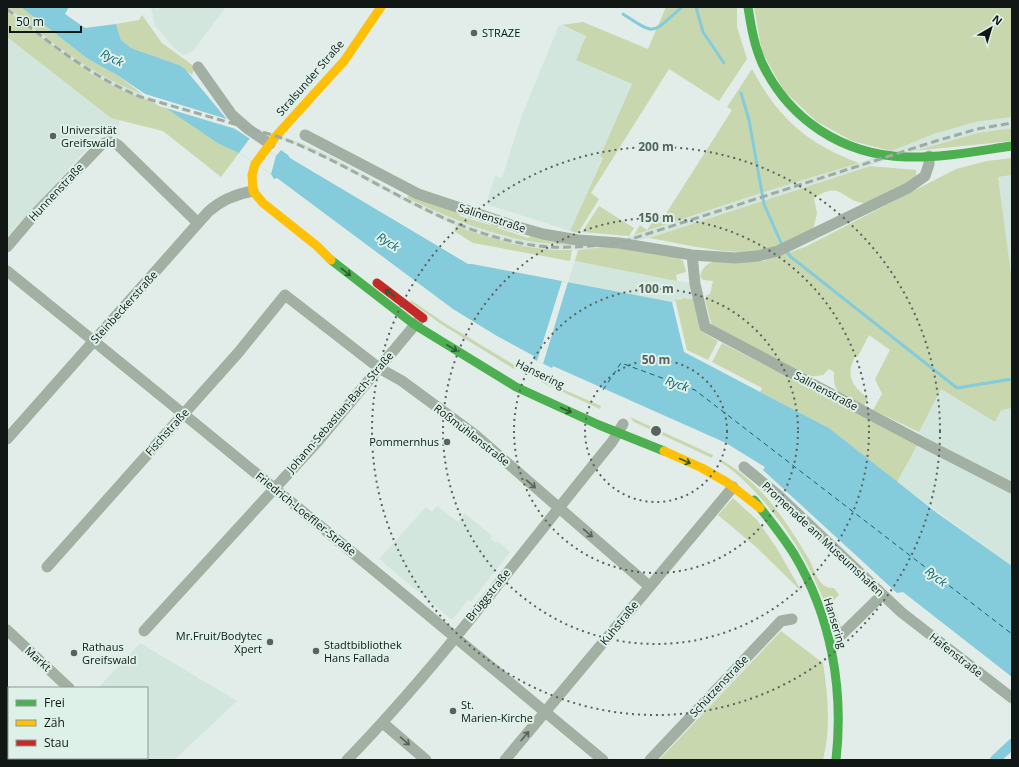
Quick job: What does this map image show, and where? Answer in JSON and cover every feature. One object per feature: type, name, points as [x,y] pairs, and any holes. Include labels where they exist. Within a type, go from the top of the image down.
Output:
[{"type":"main road","name":"Stralsunder Straße","points":[[253,191],[252,175],[256,164],[268,146],[344,61],[381,7]]},
{"type":"main road","points":[[748,7],[752,37],[766,73],[780,95],[797,113],[828,136],[850,146],[890,156],[929,156],[1012,146]]},
{"type":"main road","name":"Hansering","points":[[253,191],[272,210],[317,246],[332,261],[516,387],[622,426],[702,468],[733,487],[760,508]]},
{"type":"main road","name":"Hansering","points":[[317,246],[338,253],[344,258]]},
{"type":"main road","name":"Hansering","points":[[368,276],[418,321],[434,325]]},
{"type":"main road","name":"Hansering","points":[[474,350],[520,379],[555,394]]},
{"type":"main road","name":"Hansering","points":[[653,436],[714,465],[727,474],[749,494],[781,534],[798,560],[812,590],[832,644],[839,699],[840,723],[836,760]]},
{"type":"street","points":[[198,67],[232,115],[268,146]]},
{"type":"street","name":"Salinenstraße","points":[[305,135],[418,194],[511,225],[571,238],[619,243],[692,255],[735,258],[758,256],[778,251],[922,179],[927,172],[929,156]]},
{"type":"street","name":"Hunnenstraße","points":[[7,246],[101,144],[109,142],[118,146],[198,223]]},
{"type":"street","name":"Steinbeckerstraße","points":[[7,439],[208,212],[221,202],[241,193],[253,191]]},
{"type":"street","name":"Salinenstraße","points":[[692,255],[695,284],[705,327],[1012,488]]},
{"type":"street","name":"Friedrich-Loeffler-Straße","points":[[7,271],[94,340],[273,489],[360,558],[603,760]]},
{"type":"street","name":"Roßmühlenstraße","points":[[285,295],[380,368],[402,381],[474,434],[649,586]]},
{"type":"street","name":"Fischstraße","points":[[47,567],[238,353],[285,295]]},
{"type":"street","name":"Johann-Sebastian-Bach-Straße","points":[[144,631],[319,440],[418,321]]},
{"type":"street","name":"Brüggstraße","points":[[347,760],[383,722],[454,637],[612,442],[622,426]]},
{"type":"street","name":"Promenade am Museumshafen","points":[[744,467],[778,495],[901,612]]},
{"type":"street","name":"Kuhstraße","points":[[505,760],[733,487]]},
{"type":"street","points":[[837,639],[882,595]]},
{"type":"street","name":"Hafenstraße","points":[[901,612],[1012,698]]},
{"type":"street","name":"Schützenstraße","points":[[650,760],[782,621],[792,619]]},
{"type":"street","name":"Markt","points":[[7,630],[69,687]]},
{"type":"street","points":[[383,722],[426,760]]},
{"type":"shaded area","points":[[7,7],[121,86],[142,94],[299,142],[329,155],[408,199],[456,221],[502,236],[550,245],[593,244],[620,240],[767,191],[859,163],[934,134],[975,122],[1012,117],[1012,128],[978,133],[914,151],[649,238],[616,246],[593,249],[549,250],[501,241],[456,226],[406,202],[327,159],[285,140],[141,99],[91,74],[7,11]]},
{"type":"shaded area","points":[[151,7],[155,7],[156,9],[164,7],[226,7],[193,51],[184,55],[175,49],[155,26]]},
{"type":"shaded area","points":[[559,25],[586,36],[576,60],[632,84],[600,156],[603,157],[570,231],[486,204],[495,176],[502,178],[522,115]]},
{"type":"shaded area","name":"Universität Greifswald","points":[[7,37],[111,118],[120,120],[118,131],[121,133],[118,137],[104,130],[7,237]]},
{"type":"shaded area","points":[[1012,175],[1012,281],[998,177]]},
{"type":"shaded area","points":[[575,261],[689,283],[693,299],[675,299],[676,302],[672,302],[568,282]]},
{"type":"shaded area","points":[[941,389],[995,422],[1001,409],[1012,408],[1012,566],[897,482],[918,444],[919,432]]},
{"type":"shaded area","points":[[437,506],[458,522],[465,513],[492,536],[490,538],[496,543],[498,541],[510,552],[471,602],[468,600],[452,620],[379,559],[426,507],[432,512]]},
{"type":"shaded area","points":[[140,643],[237,701],[174,760],[152,760],[148,756],[148,687],[99,687]]},
{"type":"green space","points":[[8,7],[21,7],[88,59],[117,75],[142,94],[105,77],[71,56]]},
{"type":"green space","points":[[666,7],[737,7],[737,27],[747,59],[719,101],[669,69],[591,193],[599,199],[578,233],[570,231],[603,158],[600,156],[632,84],[576,60],[586,36],[562,25],[583,22],[648,49]]},
{"type":"green space","points":[[754,7],[1012,7],[1012,117],[975,122],[934,134],[891,151],[852,141],[816,121],[784,91],[762,52]]},
{"type":"green space","points":[[7,11],[91,74],[120,89],[167,108],[219,144],[239,153],[221,177],[163,131],[111,118],[7,37]]},
{"type":"green space","points":[[142,15],[162,43],[195,67],[192,75],[179,65],[131,48],[121,40],[116,24],[139,20]]},
{"type":"green space","points":[[752,69],[762,87],[773,102],[796,127],[809,138],[824,147],[859,163],[767,191],[634,235],[640,225],[647,230],[654,220],[660,223],[732,110],[727,107]]},
{"type":"green space","points":[[1012,128],[1012,141],[914,151],[978,133]]},
{"type":"green space","points":[[1012,158],[1012,175],[998,177],[1012,281],[1012,408],[1001,410],[995,422],[941,389],[919,432],[873,410],[882,394],[875,379],[890,350],[869,335],[858,356],[856,355],[850,374],[857,389],[868,398],[864,406],[838,391],[835,386],[834,372],[829,369],[823,375],[809,377],[716,330],[711,323],[705,299],[707,295],[710,294],[713,281],[703,280],[700,277],[703,269],[709,264],[715,261],[764,261],[805,247],[956,169],[987,161]]},
{"type":"green space","points":[[870,166],[916,170],[916,177],[912,183],[885,198],[869,203],[860,203],[837,191],[824,193],[814,198],[817,213],[813,230],[773,248],[759,251],[734,252],[649,238]]},
{"type":"green space","points":[[409,194],[459,212],[460,216],[490,225],[493,223],[496,224],[498,228],[528,238],[531,235],[573,243],[572,245],[528,241],[487,231],[447,216],[407,198]]},
{"type":"green space","points":[[599,206],[634,228],[629,236],[582,232]]},
{"type":"green space","points":[[456,226],[513,244],[542,249],[572,250],[570,261],[473,243],[454,231]]},
{"type":"green space","points":[[616,246],[679,257],[683,261],[686,272],[676,275],[677,281],[575,261],[578,250]]},
{"type":"green space","points":[[682,298],[693,299],[702,332],[718,341],[708,360],[687,350],[675,299],[682,300]]},
{"type":"green space","points":[[411,300],[443,322],[516,366],[514,369],[441,324],[410,302]]},
{"type":"green space","points":[[722,343],[918,444],[897,482],[829,428],[760,392],[762,388],[712,362]]},
{"type":"green space","points":[[542,380],[601,406],[600,409],[541,382]]},
{"type":"green space","points":[[630,417],[713,455],[712,458],[634,422]]},
{"type":"green space","points":[[720,459],[735,468],[748,479],[770,502],[798,541],[810,561],[817,577],[824,585],[834,588],[839,595],[832,602],[842,629],[836,635],[816,582],[789,534],[755,492],[738,475],[719,461]]},
{"type":"green space","points":[[733,498],[757,520],[776,547],[802,592],[755,546],[718,515]]},
{"type":"green space","points":[[781,631],[823,663],[828,724],[826,748],[823,760],[659,760]]},
{"type":"water","name":"Ryck","points":[[21,7],[69,7],[65,14],[85,28],[116,24],[121,40],[131,48],[179,65],[185,69],[235,129],[276,156],[281,150],[290,158],[468,264],[672,302],[684,352],[829,428],[937,513],[1012,566],[1012,677],[903,592],[897,593],[763,470],[765,467],[726,443],[553,366],[552,368],[533,359],[534,356],[497,336],[453,309],[277,178],[274,179],[271,174],[239,153],[219,144],[117,75],[88,59]]},
{"type":"pier","points":[[142,93],[230,120],[239,130],[159,106],[142,95]]},
{"type":"pier","points":[[250,138],[276,156],[271,174],[239,153]]},
{"type":"pier","points":[[562,281],[568,282],[543,364],[537,361]]},
{"type":"waterway","points":[[696,7],[703,32],[724,63]]},
{"type":"waterway","points":[[623,14],[642,26],[648,29],[653,29],[664,23],[681,8]]},
{"type":"waterway","points":[[741,93],[749,120],[764,204],[782,245]]},
{"type":"waterway","points":[[785,250],[791,257],[957,388],[1012,379]]},
{"type":"waterway","points":[[995,760],[1012,744]]},
{"type":"ferry route","points":[[603,390],[621,363],[695,390],[1012,634]]},
{"type":"railway","points":[[7,9],[71,58],[105,79],[141,97],[276,136],[337,163],[426,210],[456,223],[487,235],[545,247],[594,246],[619,243],[936,141],[977,129],[1012,123]]},
{"type":"traffic: fast","points":[[748,7],[757,49],[762,63],[773,83],[787,101],[820,131],[861,149],[883,155],[906,157],[946,155],[1012,146]]},
{"type":"traffic: fast","points":[[331,260],[415,325],[516,387],[599,425],[664,451]]},
{"type":"traffic: fast","points":[[754,500],[780,533],[794,554],[807,578],[826,627],[832,653],[838,706],[836,760]]},
{"type":"traffic: slow","points":[[331,260],[317,246],[263,203],[253,191],[252,175],[255,164],[276,136],[344,61],[381,7]]},
{"type":"traffic: slow","points":[[664,451],[702,468],[728,483],[760,508]]},
{"type":"traffic: jam","points":[[377,283],[423,318]]},
{"type":"place","name":"STRAZE","points":[[474,33]]},
{"type":"place","name":"Universität Greifswald","points":[[53,136]]},
{"type":"place","name":"Pommernhus","points":[[447,442]]},
{"type":"place","name":"Mr.Fruit/Bodytec Xpert","points":[[270,642]]},
{"type":"place","name":"Stadtbibliothek Hans Fallada","points":[[316,651]]},
{"type":"place","name":"Rathaus Greifswald","points":[[74,653]]},
{"type":"place","name":"St. Marien-Kirche","points":[[453,711]]}]
